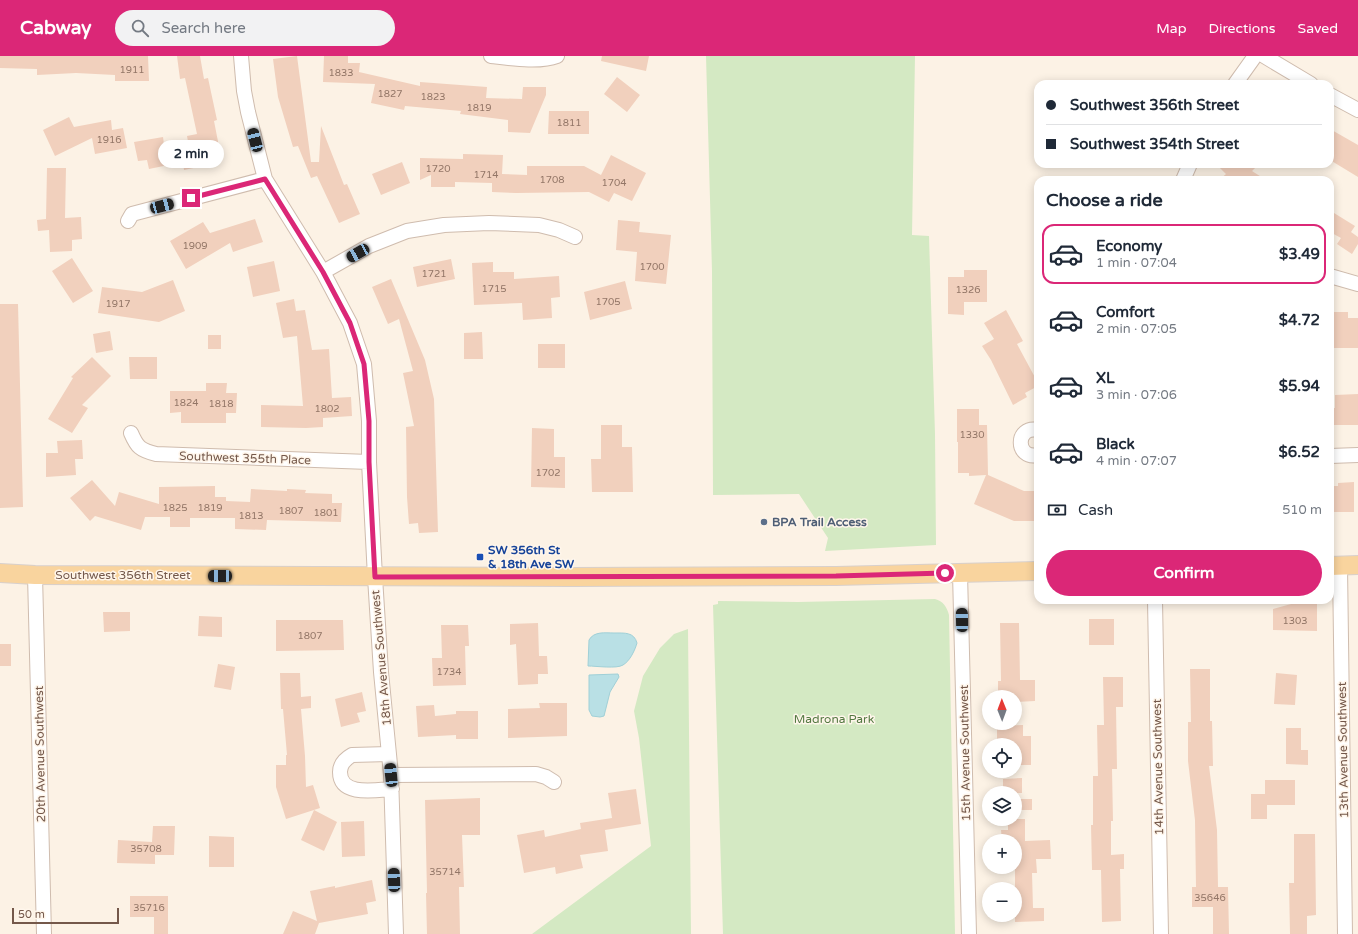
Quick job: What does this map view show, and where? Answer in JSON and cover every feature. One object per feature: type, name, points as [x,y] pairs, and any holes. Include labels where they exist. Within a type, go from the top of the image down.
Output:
[{"type":"main road","points":[[1335,566],[1358,565]]},
{"type":"main road","name":"Southwest 356th Street","points":[[0,573],[35,575],[375,577],[836,576],[1034,571]]},
{"type":"street","name":"18th Avenue Southwest","points":[[241,56],[248,112],[265,179],[323,272],[350,323],[364,364],[369,421],[369,462],[381,672],[390,754],[392,789],[396,934]]},
{"type":"street","points":[[490,56],[533,59],[552,58],[557,56]]},
{"type":"street","points":[[1238,80],[1255,56]]},
{"type":"street","points":[[1264,56],[1304,80]]},
{"type":"street","points":[[1334,97],[1358,110]]},
{"type":"street","points":[[128,221],[132,214],[265,179]]},
{"type":"street","points":[[323,272],[369,246],[407,231],[444,225],[489,223],[539,225],[559,230],[575,237]]},
{"type":"street","points":[[1334,277],[1358,284]]},
{"type":"street","points":[[1034,430],[1029,430],[1024,433],[1020,442],[1021,448],[1029,455],[1034,456]]},
{"type":"street","name":"Southwest 355th Place","points":[[131,433],[136,444],[143,451],[156,454],[369,462]]},
{"type":"street","points":[[1334,456],[1358,455]]},
{"type":"street","name":"13th Avenue Southwest","points":[[1335,566],[1345,934]]},
{"type":"street","name":"15th Avenue Southwest","points":[[960,573],[969,934]]},
{"type":"street","name":"20th Avenue Southwest","points":[[35,575],[44,934]]},
{"type":"street","name":"14th Avenue Southwest","points":[[1155,604],[1161,934]]},
{"type":"street","points":[[390,754],[352,755],[342,763],[340,775],[342,781],[351,789],[392,789]]},
{"type":"street","points":[[391,775],[536,774],[546,777],[554,782]]},
{"type":"green space","points":[[706,56],[915,56],[912,235],[929,236],[935,434],[936,545],[825,551],[828,538],[799,494],[713,495],[712,271]]},
{"type":"green space","name":"Madrona Park","points":[[935,599],[944,605],[949,615],[955,934],[723,934],[713,605],[718,604],[718,601],[798,602]]},
{"type":"green space","points":[[688,629],[691,934],[532,934],[651,846],[639,738],[634,711],[643,676],[660,648],[674,634]]},
{"type":"water","points":[[600,633],[622,633],[634,637],[637,643],[628,661],[623,665],[616,667],[588,666],[589,640],[591,637]]},
{"type":"water","points":[[618,674],[619,677],[610,692],[604,716],[592,716],[589,710],[589,675]]},
{"type":"building","points":[[0,56],[148,56],[149,81],[115,81],[115,75],[76,73],[37,75],[37,69],[0,68]]},
{"type":"building","points":[[177,56],[200,56],[204,79],[208,78],[217,120],[214,121],[222,162],[184,170],[183,162],[149,169],[147,160],[138,161],[134,142],[163,137],[165,152],[189,147],[187,136],[197,134],[185,78],[180,79]]},
{"type":"building","points":[[297,56],[311,162],[319,162],[321,126],[344,185],[347,184],[360,214],[339,223],[317,176],[311,178],[298,146],[293,147],[278,97],[273,59]]},
{"type":"building","points":[[324,56],[348,56],[348,63],[360,63],[359,72],[420,86],[420,82],[487,87],[486,98],[522,99],[523,87],[546,87],[546,95],[530,133],[508,132],[508,120],[460,114],[461,111],[405,106],[404,110],[371,103],[375,84],[323,82]]},
{"type":"building","points":[[602,56],[649,56],[646,71],[601,61]]},
{"type":"building","points":[[617,77],[640,95],[627,112],[604,94]]},
{"type":"building","points":[[549,111],[589,111],[589,134],[548,134]]},
{"type":"building","points":[[69,117],[74,127],[111,120],[112,130],[123,128],[127,148],[95,154],[92,138],[55,156],[43,130]]},
{"type":"building","points":[[1334,131],[1358,145],[1358,177],[1334,162]]},
{"type":"building","points":[[463,154],[503,155],[502,174],[527,175],[527,166],[584,166],[601,175],[611,155],[646,173],[632,201],[614,193],[609,202],[589,192],[492,192],[492,183],[455,182],[455,187],[431,187],[431,175],[420,180],[420,158],[463,159]]},
{"type":"building","points":[[402,162],[410,183],[381,195],[372,174]]},
{"type":"building","points":[[47,168],[66,168],[65,218],[81,217],[82,239],[72,240],[72,251],[50,252],[49,230],[38,231],[37,220],[46,219]]},
{"type":"building","points":[[1220,168],[1255,168],[1252,171],[1260,176],[1224,176],[1226,174]]},
{"type":"building","points":[[1334,213],[1355,226],[1351,232],[1358,237],[1358,244],[1352,254],[1337,244],[1341,238],[1334,234]]},
{"type":"building","points":[[255,219],[263,242],[233,252],[230,243],[186,269],[170,241],[203,222],[210,233]]},
{"type":"building","points":[[618,220],[640,222],[639,232],[671,235],[666,284],[635,281],[637,252],[616,250]]},
{"type":"building","points":[[72,258],[93,291],[73,303],[52,271]]},
{"type":"building","points":[[451,259],[455,279],[417,287],[413,267]]},
{"type":"building","points":[[274,261],[280,291],[253,297],[247,267]]},
{"type":"building","points":[[493,262],[493,272],[514,272],[514,279],[559,276],[560,297],[551,298],[552,318],[523,320],[522,303],[474,305],[472,263]]},
{"type":"building","points":[[964,270],[987,270],[987,302],[964,302],[964,315],[948,314],[948,277],[964,277]]},
{"type":"building","points":[[391,279],[425,360],[434,399],[438,532],[419,533],[418,523],[409,524],[406,427],[414,426],[403,373],[413,371],[399,319],[388,324],[372,287]]},
{"type":"building","points":[[173,280],[185,311],[159,322],[98,313],[102,287],[142,292]]},
{"type":"building","points":[[625,281],[632,309],[590,320],[584,292]]},
{"type":"building","points":[[294,299],[296,311],[305,310],[312,350],[329,349],[332,398],[351,397],[352,416],[323,418],[323,427],[261,427],[261,405],[303,406],[297,336],[283,338],[276,303]]},
{"type":"building","points":[[0,304],[18,304],[23,507],[0,508]]},
{"type":"building","points":[[1006,310],[1023,341],[1017,344],[1034,376],[1034,388],[1025,393],[1027,397],[1013,405],[991,360],[982,346],[994,339],[984,323]]},
{"type":"building","points":[[1334,312],[1348,312],[1348,318],[1358,318],[1358,348],[1334,348]]},
{"type":"building","points":[[110,331],[113,350],[96,353],[93,334]]},
{"type":"building","points":[[482,332],[483,359],[464,359],[464,333]]},
{"type":"building","points":[[208,335],[221,335],[221,349],[208,349]]},
{"type":"building","points":[[538,344],[565,344],[565,368],[538,368]]},
{"type":"building","points":[[92,357],[111,376],[82,405],[88,408],[72,433],[48,419],[73,378],[71,377]]},
{"type":"building","points":[[129,357],[157,357],[157,379],[130,379]]},
{"type":"building","points":[[206,383],[227,383],[226,393],[237,393],[236,413],[226,413],[226,423],[181,423],[181,412],[170,413],[170,391],[206,391]]},
{"type":"building","points":[[1358,394],[1358,425],[1334,425],[1335,395]]},
{"type":"building","points":[[957,409],[979,409],[979,425],[987,425],[988,475],[1024,491],[1034,491],[1034,521],[1014,521],[974,504],[986,475],[969,476],[969,473],[958,473]]},
{"type":"building","points":[[601,425],[622,425],[622,447],[632,447],[633,492],[592,492],[591,459],[601,459]]},
{"type":"building","points":[[532,428],[554,429],[554,457],[565,457],[565,488],[531,487]]},
{"type":"building","points":[[82,440],[83,459],[75,459],[76,475],[46,477],[46,453],[58,453],[57,441]]},
{"type":"building","points":[[92,480],[115,506],[119,492],[159,504],[159,487],[215,486],[215,497],[226,497],[226,501],[250,502],[251,489],[287,491],[287,489],[306,490],[305,493],[332,494],[332,503],[342,503],[341,522],[267,520],[266,530],[235,529],[235,518],[190,518],[190,527],[170,527],[170,517],[145,517],[141,530],[95,516],[90,521],[70,498]]},
{"type":"building","points":[[1354,482],[1354,512],[1334,512],[1334,486],[1338,486],[1338,483]]},
{"type":"building","points":[[1291,604],[1317,604],[1317,631],[1273,630],[1273,609]]},
{"type":"building","points":[[103,612],[130,612],[130,631],[104,632]]},
{"type":"building","points":[[199,616],[222,617],[222,637],[198,636]]},
{"type":"building","points":[[1089,619],[1114,619],[1114,645],[1089,645]]},
{"type":"building","points":[[276,620],[343,620],[344,650],[276,651]]},
{"type":"building","points":[[538,623],[539,656],[547,656],[548,674],[538,674],[538,684],[518,685],[516,644],[510,645],[510,624]]},
{"type":"building","points":[[1000,623],[1019,623],[1020,680],[1035,680],[1035,701],[1022,702],[1022,690],[998,690],[998,681],[1001,681]]},
{"type":"building","points":[[441,625],[468,625],[469,646],[465,646],[466,685],[433,686],[432,658],[442,658]]},
{"type":"building","points":[[0,644],[11,644],[11,666],[0,666]]},
{"type":"building","points":[[218,664],[235,667],[231,690],[214,687]]},
{"type":"building","points":[[1190,669],[1210,669],[1210,721],[1212,721],[1213,766],[1209,766],[1217,830],[1218,887],[1228,887],[1229,934],[1213,934],[1213,907],[1192,907],[1192,887],[1196,887],[1195,820],[1188,761],[1188,722],[1191,722]]},
{"type":"building","points":[[280,673],[300,673],[301,697],[311,696],[311,708],[301,709],[306,787],[313,785],[320,808],[286,819],[276,787],[276,765],[286,765],[287,755],[283,709],[281,709]]},
{"type":"building","points":[[1276,673],[1297,675],[1295,705],[1274,704]]},
{"type":"building","points":[[1103,677],[1123,677],[1123,707],[1116,707],[1117,769],[1112,769],[1113,821],[1111,821],[1111,855],[1124,854],[1124,869],[1120,869],[1121,921],[1102,922],[1101,870],[1092,870],[1091,825],[1093,825],[1093,776],[1098,776],[1097,725],[1104,725]]},
{"type":"building","points":[[362,692],[366,711],[357,713],[360,722],[341,727],[335,699]]},
{"type":"building","points":[[539,703],[567,703],[567,736],[508,738],[508,709],[540,708]]},
{"type":"building","points":[[434,705],[435,716],[456,714],[456,711],[478,711],[478,739],[456,739],[456,735],[418,737],[416,706]]},
{"type":"building","points":[[1022,725],[1023,736],[1031,736],[1031,765],[1022,765],[1022,738],[997,738],[997,730],[1022,730]]},
{"type":"building","points":[[1286,728],[1301,728],[1301,750],[1308,750],[1308,765],[1286,764]]},
{"type":"building","points":[[1022,778],[1022,786],[1003,786],[1003,779]]},
{"type":"building","points":[[1265,780],[1295,780],[1295,805],[1267,805],[1267,819],[1251,819],[1251,794],[1265,794]]},
{"type":"building","points":[[636,789],[641,824],[605,830],[608,851],[580,855],[583,868],[556,874],[555,867],[524,873],[517,835],[544,830],[545,837],[581,829],[580,823],[612,818],[608,793]]},
{"type":"building","points":[[480,798],[480,835],[462,835],[464,887],[459,887],[460,934],[427,934],[425,800]]},
{"type":"building","points":[[1022,799],[1032,799],[1032,810],[1022,810]]},
{"type":"building","points":[[314,810],[337,822],[324,851],[301,840]]},
{"type":"building","points":[[1022,819],[1025,819],[1025,841],[1050,840],[1051,859],[1036,859],[1037,873],[1032,873],[1033,908],[1044,908],[1044,921],[1022,922],[1022,882],[1015,882],[1015,874],[1022,874],[1022,834],[1001,834],[1001,830],[1008,830],[1008,826],[1022,826]]},
{"type":"building","points":[[364,821],[365,856],[342,857],[341,822]]},
{"type":"building","points":[[153,826],[175,826],[174,855],[155,855],[155,864],[117,863],[118,840],[152,842]]},
{"type":"building","points":[[1294,834],[1315,834],[1316,915],[1307,916],[1307,934],[1290,934],[1289,883],[1294,883]]},
{"type":"building","points":[[209,836],[234,837],[234,867],[209,867]]},
{"type":"building","points":[[372,880],[376,901],[366,903],[368,914],[319,923],[315,934],[283,934],[293,911],[317,921],[310,891],[335,886],[335,888]]},
{"type":"building","points":[[130,896],[168,896],[168,934],[154,934],[154,917],[130,917]]},
{"type":"place","name":"BPA Trail Access","points":[[764,522]]},
{"type":"place","name":"SW 356th St & 18th Ave SW","points":[[480,557]]},
{"type":"route","points":[[191,198],[265,179],[323,272],[350,323],[364,364],[369,421],[369,462],[375,577],[836,576],[945,573]]}]
